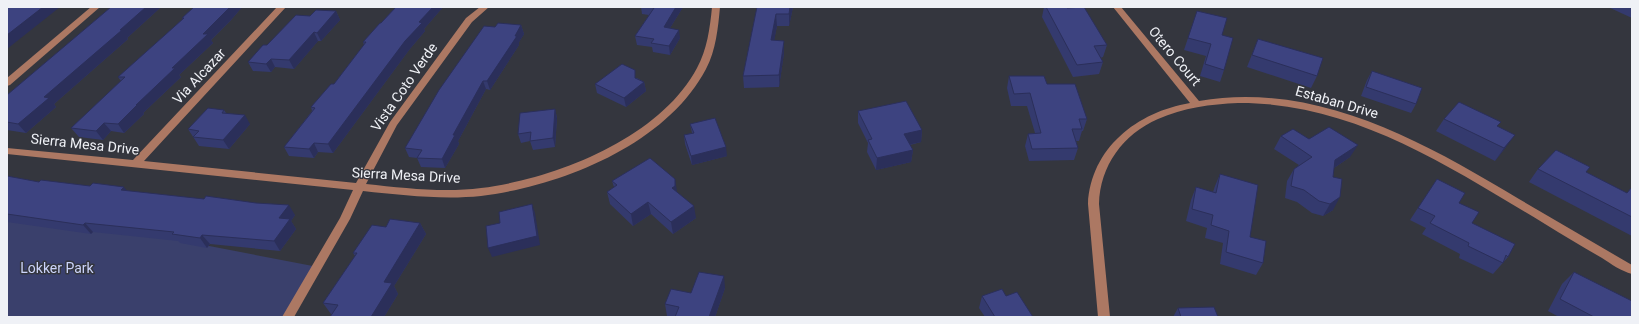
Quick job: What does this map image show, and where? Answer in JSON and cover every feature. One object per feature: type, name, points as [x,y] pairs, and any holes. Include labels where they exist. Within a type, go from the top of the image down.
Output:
[{"type":"street","points":[[7,83],[96,7]]},
{"type":"street","name":"Via Alcazar","points":[[136,163],[282,7]]},
{"type":"street","name":"Vista Coto Verde","points":[[288,317],[345,219],[359,188],[393,124],[469,20],[485,7]]},
{"type":"street","name":"Sierra Mesa Drive","points":[[7,151],[136,163],[359,188],[455,193],[503,189],[544,179],[595,159],[636,136],[654,123],[674,105],[697,77],[709,50],[716,7]]},
{"type":"street","name":"Otero Court","points":[[1117,7],[1196,104]]},
{"type":"street","name":"Estaban Drive","points":[[1104,317],[1093,209],[1096,179],[1108,154],[1117,143],[1139,125],[1166,112],[1196,104],[1239,99],[1276,101],[1314,108],[1364,123],[1417,146],[1443,159],[1632,270]]},
{"type":"green space","name":"Lokker Park","points":[[7,207],[318,267],[288,317],[7,317]]},
{"type":"building","points":[[7,7],[43,7],[7,35]]},
{"type":"building","points":[[111,7],[146,7],[120,30],[122,30],[44,97],[49,98],[18,124],[7,122],[7,95]]},
{"type":"building","points":[[194,7],[230,7],[203,34],[208,34],[172,68],[175,68],[118,124],[104,123],[96,131],[71,128],[125,77],[118,77],[184,18],[182,18]]},
{"type":"building","points":[[396,7],[433,7],[419,22],[422,23],[405,41],[328,144],[314,143],[309,149],[284,147],[315,108],[311,107],[331,84],[334,84],[366,42],[363,42]]},
{"type":"building","points":[[650,7],[676,7],[664,27],[679,30],[669,46],[651,43],[654,39],[635,36],[654,8]]},
{"type":"building","points":[[757,7],[790,7],[789,14],[776,14],[771,40],[784,41],[779,75],[743,76]]},
{"type":"building","points":[[1046,7],[1084,7],[1107,45],[1094,46],[1103,62],[1077,65]]},
{"type":"building","points":[[316,10],[336,11],[317,33],[314,32],[289,60],[271,59],[266,64],[248,62],[263,45],[267,45],[296,15],[310,16]]},
{"type":"building","points":[[1197,11],[1227,18],[1222,35],[1233,38],[1224,70],[1205,64],[1211,44],[1188,38]]},
{"type":"building","points":[[498,23],[521,25],[515,36],[517,36],[487,81],[483,81],[453,135],[455,135],[442,159],[417,158],[422,150],[405,148],[439,90],[484,26],[495,27]]},
{"type":"building","points":[[1258,39],[1323,58],[1317,76],[1252,55]]},
{"type":"building","points":[[622,64],[635,70],[635,78],[644,82],[624,98],[595,84]]},
{"type":"building","points":[[1372,71],[1422,88],[1416,104],[1366,87]]},
{"type":"building","points":[[1009,76],[1044,76],[1047,84],[1075,84],[1087,119],[1079,119],[1082,129],[1072,129],[1078,148],[1032,149],[1028,134],[1041,133],[1030,93],[1014,94]]},
{"type":"building","points":[[906,101],[922,130],[904,134],[913,150],[877,158],[868,140],[872,139],[858,111]]},
{"type":"building","points":[[1459,102],[1501,122],[1497,126],[1515,135],[1504,148],[1444,119]]},
{"type":"building","points":[[208,108],[224,110],[222,113],[245,115],[223,140],[193,137],[199,131],[188,129]]},
{"type":"building","points":[[555,109],[553,138],[530,141],[531,132],[518,134],[520,113]]},
{"type":"building","points":[[715,118],[726,147],[691,156],[684,135],[694,133],[690,124]]},
{"type":"building","points":[[1329,127],[1358,145],[1335,160],[1333,177],[1342,179],[1340,197],[1330,204],[1319,201],[1304,190],[1291,186],[1294,169],[1312,157],[1281,136],[1293,129],[1309,139]]},
{"type":"building","points":[[1556,150],[1590,167],[1586,172],[1627,193],[1632,187],[1632,217],[1538,169]]},
{"type":"building","points":[[650,158],[675,179],[675,186],[672,188],[694,206],[671,222],[648,202],[631,214],[607,192],[617,185],[612,181]]},
{"type":"building","points":[[1220,174],[1258,185],[1250,237],[1266,241],[1263,263],[1226,252],[1229,231],[1211,225],[1213,215],[1192,209],[1196,187],[1216,193]]},
{"type":"building","points":[[7,176],[39,182],[41,180],[90,186],[93,183],[124,187],[121,190],[204,199],[206,196],[256,203],[289,205],[279,218],[290,219],[274,241],[202,235],[200,238],[172,234],[174,232],[85,223],[83,225],[7,214]]},
{"type":"building","points":[[1437,179],[1465,193],[1459,203],[1479,212],[1472,223],[1515,244],[1508,257],[1506,255],[1503,263],[1468,246],[1469,243],[1430,223],[1435,216],[1418,208]]},
{"type":"building","points":[[532,204],[537,236],[488,248],[486,226],[500,223],[499,212]]},
{"type":"building","points":[[390,219],[420,223],[384,282],[392,283],[371,317],[330,317],[338,305],[323,303],[357,253],[353,253],[372,225],[386,227]]},
{"type":"building","points":[[699,272],[724,276],[709,317],[675,317],[679,307],[665,304],[671,289],[691,293]]},
{"type":"building","points":[[1574,272],[1632,301],[1632,317],[1594,317],[1560,299]]},
{"type":"building","points":[[1002,289],[1006,296],[1017,292],[1033,317],[995,317],[982,296]]},
{"type":"building","points":[[1214,307],[1218,317],[1181,317],[1178,308]]}]
